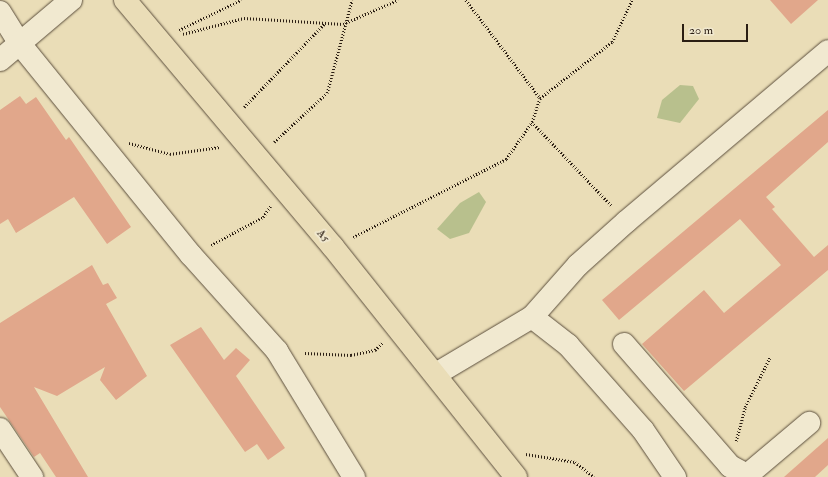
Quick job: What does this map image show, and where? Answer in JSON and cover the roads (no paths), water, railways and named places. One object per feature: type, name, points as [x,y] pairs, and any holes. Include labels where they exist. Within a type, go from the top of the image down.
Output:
[{"type":"highway","name":"A5","points":[[125,0],[229,123],[250,152],[332,247],[396,328],[436,374],[491,448],[516,477]]},
{"type":"street","points":[[0,60],[71,0]]},
{"type":"street","points":[[0,12],[20,44],[191,255],[277,351],[354,477]]},
{"type":"street","points":[[436,374],[532,317],[578,265],[627,221],[828,51]]},
{"type":"street","points":[[532,317],[568,346],[643,430],[675,477]]},
{"type":"street","points":[[624,344],[740,473],[809,423]]},
{"type":"street","points":[[0,429],[32,477]]}]
